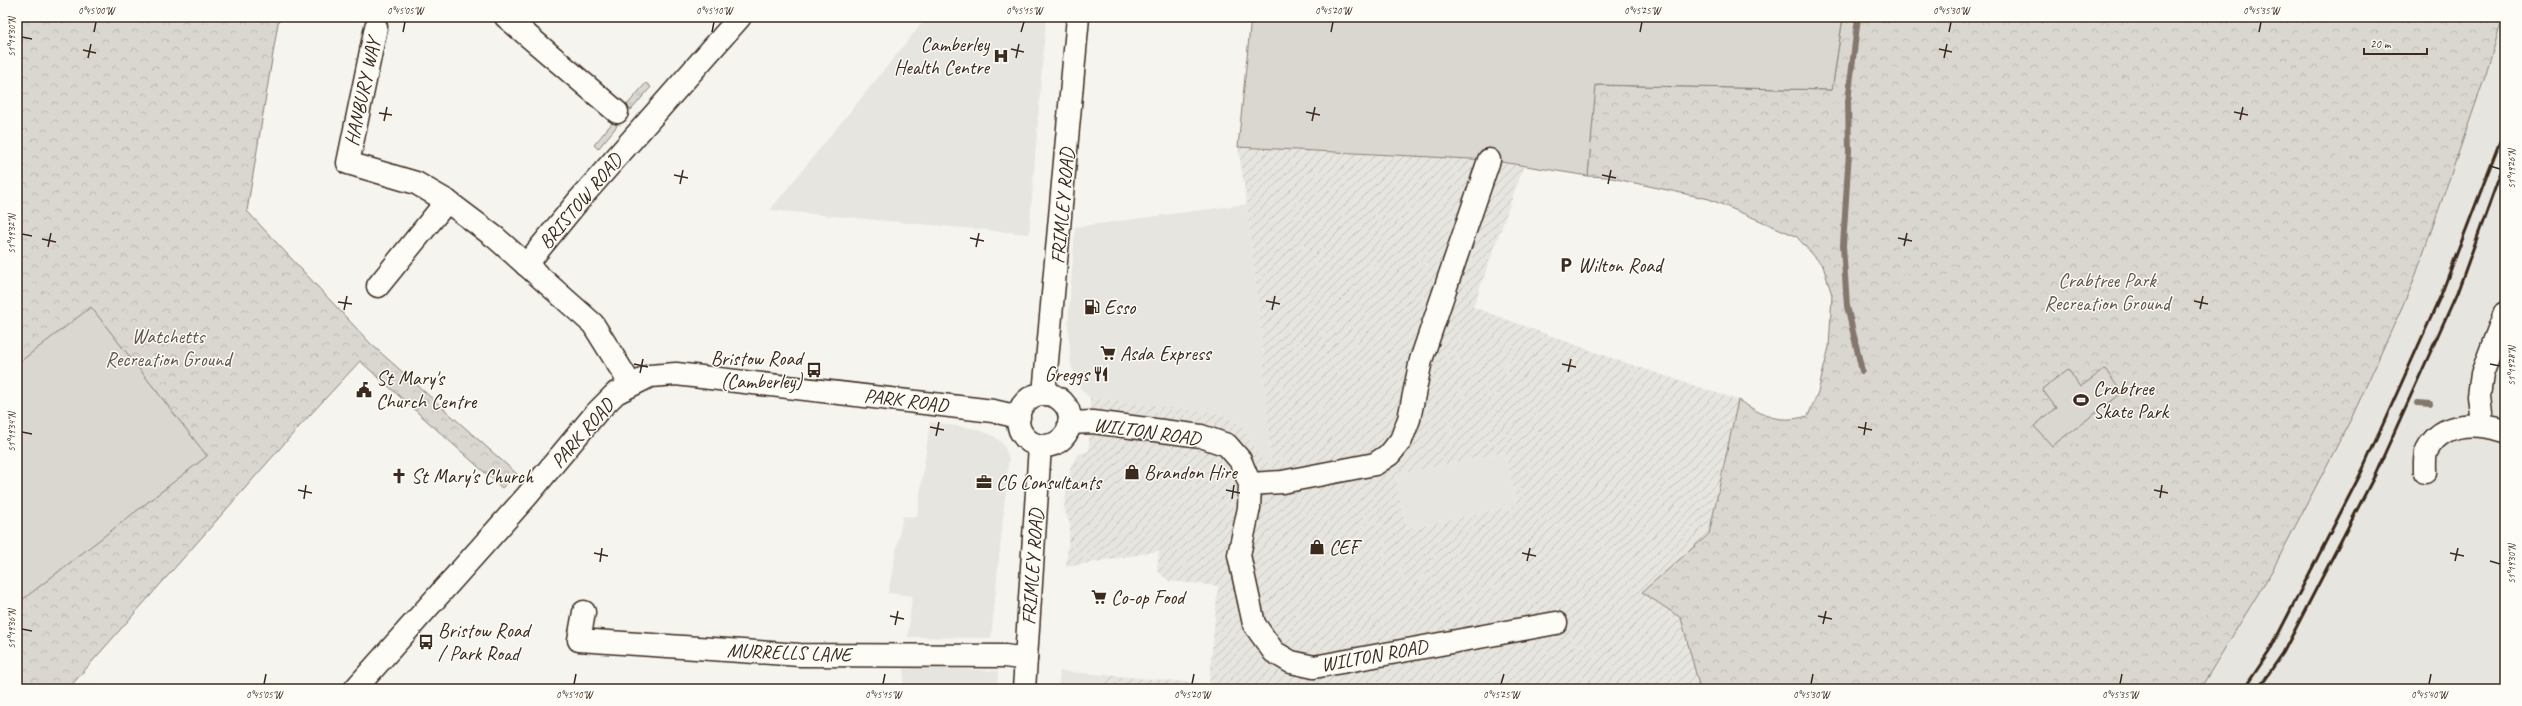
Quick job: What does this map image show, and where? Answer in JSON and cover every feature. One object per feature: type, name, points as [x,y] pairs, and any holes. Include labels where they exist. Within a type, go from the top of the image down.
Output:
[{"type":"street","name":"BRISTOW ROAD","points":[[631,386],[593,324],[526,265],[579,200],[740,17]]},
{"type":"street","name":"FRIMLEY ROAD","points":[[1044,394],[1078,17]]},
{"type":"street","points":[[511,18],[617,112]]},
{"type":"street","name":"HANBURY WAY","points":[[376,27],[348,163],[416,183],[447,201],[496,238],[526,265]]},
{"type":"street","points":[[1250,484],[1282,482],[1375,464],[1390,454],[1401,440],[1409,419],[1420,360],[1489,160]]},
{"type":"street","points":[[378,286],[447,201]]},
{"type":"street","points":[[2482,424],[2479,396],[2482,374],[2505,313]]},
{"type":"street","name":"PARK ROAD","points":[[355,689],[527,496],[596,413],[616,393],[650,376],[676,374],[954,406],[1019,417]]},
{"type":"street","points":[[1044,394],[1061,401],[1066,408],[1069,423],[1065,435],[1059,441],[1051,445],[1040,446],[1025,438],[1020,430],[1019,417],[1025,402],[1033,397],[1044,394]]},
{"type":"street","name":"WILTON ROAD","points":[[1069,423],[1093,422],[1201,436],[1227,445],[1240,460],[1250,484],[1249,508],[1238,555],[1254,624],[1274,652],[1291,662],[1314,667],[1556,623]]},
{"type":"street","points":[[2425,472],[2426,452],[2436,439],[2450,430],[2482,424],[2505,431]]},
{"type":"street","name":"FRIMLEY ROAD","points":[[1024,689],[1040,446]]},
{"type":"street","name":"MURRELLS LANE","points":[[584,612],[579,640],[800,655],[1005,656],[1026,659]]},
{"type":"shaded area","points":[[927,17],[1046,17],[1029,234],[770,210]]},
{"type":"shaded area","points":[[2503,17],[2505,17],[2505,689],[2200,689],[2272,571],[2352,417],[2413,283],[2486,74]]},
{"type":"shaded area","points":[[1238,147],[1462,158],[1524,165],[1473,307],[1611,358],[1738,400],[1709,534],[1642,592],[1681,618],[1700,689],[1103,689],[1104,675],[1209,684],[1218,586],[1169,581],[1157,571],[1159,551],[1066,567],[1070,525],[1064,507],[1071,466],[1079,454],[1089,451],[1090,398],[1220,413],[1241,425],[1262,459],[1271,463],[1261,332],[1247,204]],"holes":[[[1505,452],[1517,505],[1407,529],[1395,475]]]},
{"type":"shaded area","points":[[1247,204],[1261,332],[1271,463],[1262,459],[1241,425],[1220,413],[1090,398],[1080,388],[1071,365],[1068,326],[1075,227]]},
{"type":"shaded area","points":[[930,422],[976,429],[994,436],[1003,444],[1009,458],[991,638],[908,637],[912,596],[888,593],[903,516],[917,517]]},
{"type":"shaded area","points":[[1505,452],[1517,505],[1407,529],[1395,475]]},
{"type":"shaded area","points":[[904,667],[998,671],[997,689],[903,689]]},
{"type":"shaded area","points":[[1060,671],[1104,675],[1103,689],[1058,689]]},
{"type":"green space","name":"Watchetts Recreation Ground","points":[[17,17],[279,17],[247,211],[371,344],[517,474],[502,488],[360,361],[298,428],[68,689],[17,689]]},
{"type":"green space","points":[[1251,17],[1843,17],[1832,90],[1596,85],[1588,176],[1489,160],[1238,147]]},
{"type":"green space","name":"Crabtree Park Recreation Ground","points":[[1843,17],[2503,17],[2486,74],[2413,283],[2352,417],[2272,571],[2200,689],[1700,689],[1681,618],[1642,592],[1709,534],[1738,400],[1763,414],[1779,419],[1808,416],[1818,392],[1829,347],[1832,295],[1823,266],[1796,236],[1709,199],[1607,177],[1588,176],[1595,85],[1832,90]]},
{"type":"green space","points":[[646,83],[651,87],[631,110],[626,106]]},
{"type":"green space","points":[[613,122],[617,126],[598,149],[594,145]]},
{"type":"green space","points":[[91,307],[207,456],[17,604],[17,364]]},
{"type":"green space","name":"Crabtree Skate Park","points":[[2068,369],[2080,387],[2105,369],[2122,393],[2052,446],[2034,426],[2056,408],[2042,389]]},
{"type":"waterway","points":[[1858,17],[1848,101],[1849,151],[1843,246],[1847,306],[1862,371]]},
{"type":"waterway","points":[[2417,403],[2430,404]]},
{"type":"railway","points":[[2244,689],[2269,652],[2362,471],[2441,295],[2505,128]]},
{"type":"railway","points":[[2258,689],[2283,653],[2375,475],[2457,293],[2505,161]]},
{"type":"place","name":"Camberley Health Centre","points":[[1001,56]]},
{"type":"place","name":"Wilton Road","points":[[1566,265]]},
{"type":"place","name":"Esso","points":[[1092,307]]},
{"type":"place","name":"Asda Express","points":[[1108,353]]},
{"type":"place","name":"Bristow Road (Camberley)","points":[[814,370]]},
{"type":"place","name":"Greggs","points":[[1101,374]]},
{"type":"place","name":"St Mary's Church Centre","points":[[364,390]]},
{"type":"place","name":"Crabtree Skate Park","points":[[2081,400]]},
{"type":"place","name":"Brandon Hire","points":[[1132,472]]},
{"type":"place","name":"St Mary's Church","points":[[399,476]]},
{"type":"place","name":"CG Consultants","points":[[984,482]]},
{"type":"place","name":"CEF","points":[[1317,547]]},
{"type":"place","name":"Co-op Food","points":[[1099,597]]},
{"type":"place","name":"Bristow Road / Park Road","points":[[426,642]]}]
